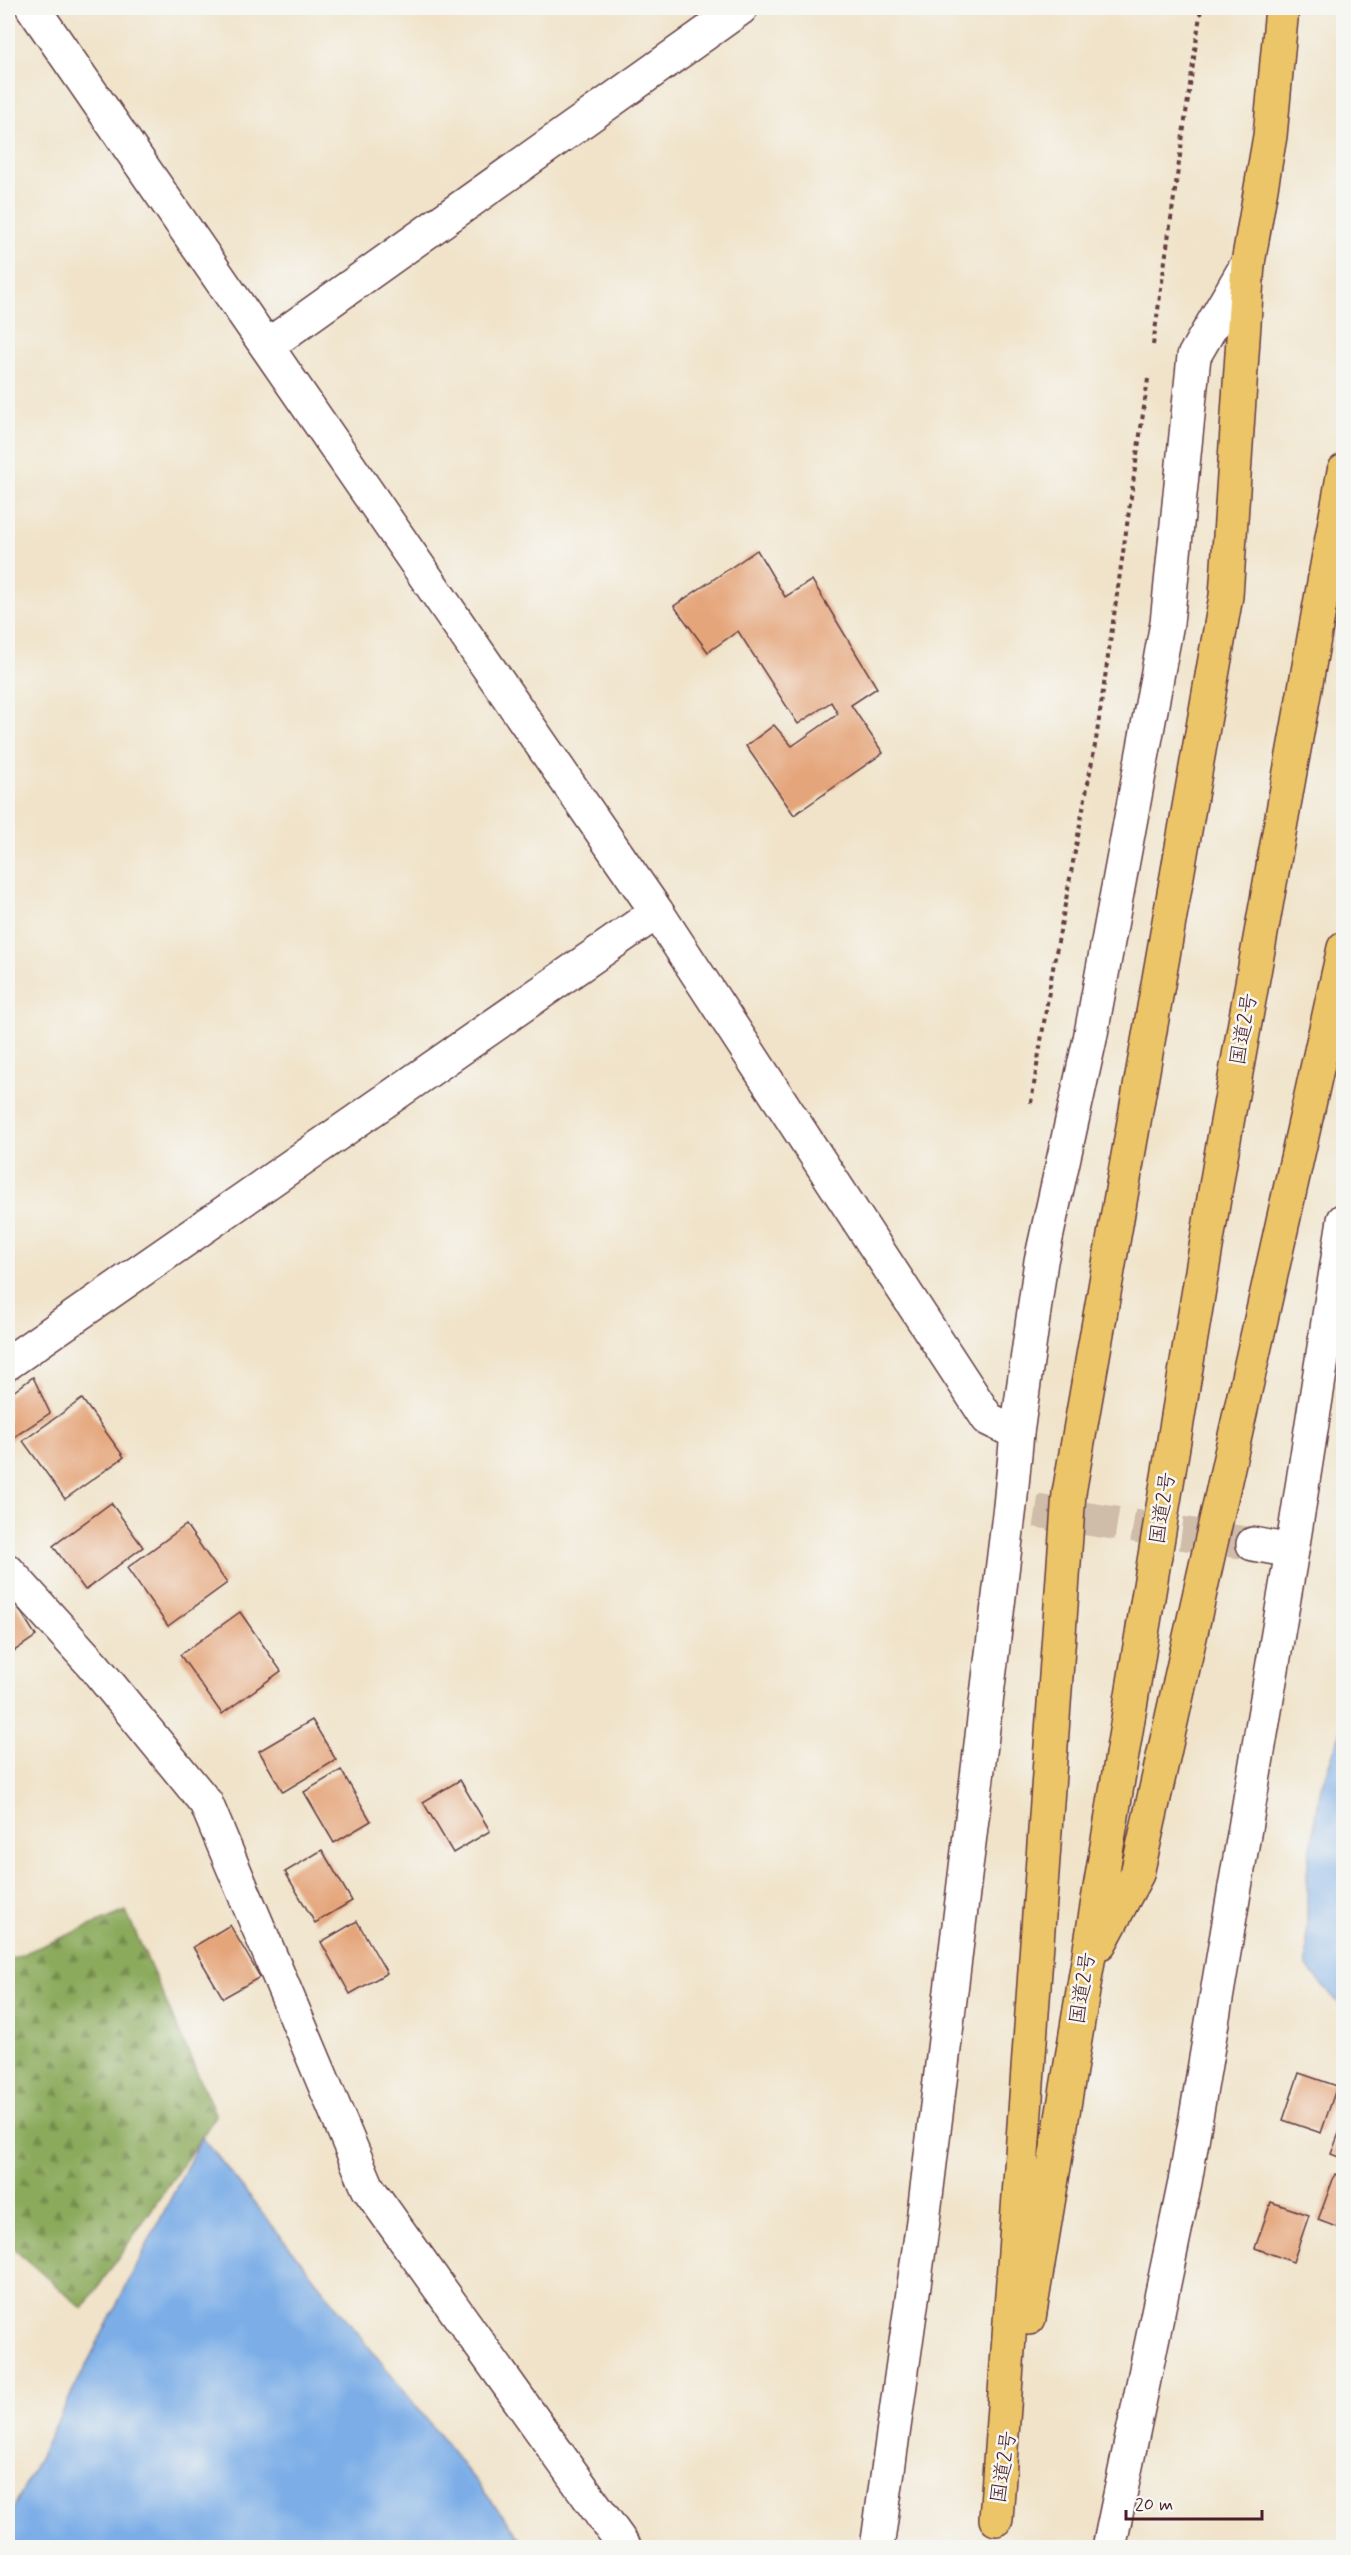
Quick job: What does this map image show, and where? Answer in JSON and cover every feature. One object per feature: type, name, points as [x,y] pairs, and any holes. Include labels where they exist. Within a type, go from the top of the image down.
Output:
[{"type":"highway","points":[[994,2533],[1069,1493],[1226,596],[1248,263],[1270,136],[1282,8]]},
{"type":"highway","name":"国道2号","points":[[994,2533],[1221,1156],[1344,471]]},
{"type":"highway","points":[[1087,1967],[1137,1874],[1344,948]]},
{"type":"street","points":[[33,8],[657,912],[988,1419],[1017,1433]]},
{"type":"street","points":[[267,346],[741,8]]},
{"type":"street","points":[[877,2547],[1023,1508],[1017,1433],[1041,1261],[1090,1039],[1167,622],[1194,356],[1248,263]]},
{"type":"street","points":[[8,1363],[657,912]]},
{"type":"street","points":[[1109,2547],[1185,2182],[1293,1551],[1344,1220]]},
{"type":"street","points":[[1253,1544],[1293,1551]]},
{"type":"street","points":[[8,1571],[94,1666],[206,1803],[368,2188],[624,2547]]},
{"type":"green space","points":[[126,1911],[216,2116],[83,2309],[8,2244],[8,1960]]},
{"type":"water","points":[[1343,1726],[1343,2008],[1307,1967],[1307,1872],[1321,1787]]},
{"type":"water","points":[[202,2137],[528,2547],[8,2547],[8,2519]]},
{"type":"building","points":[[757,550],[785,597],[812,580],[877,688],[851,705],[883,753],[794,815],[746,746],[774,725],[792,746],[838,714],[831,702],[798,724],[738,631],[708,652],[674,606]]},
{"type":"building","points":[[33,1377],[50,1413],[8,1441],[8,1396]]},
{"type":"building","points":[[82,1399],[124,1457],[65,1499],[23,1441]]},
{"type":"building","points":[[111,1503],[143,1547],[85,1590],[53,1546]]},
{"type":"building","points":[[186,1525],[227,1583],[168,1626],[127,1568]]},
{"type":"building","points":[[8,1591],[36,1636],[8,1655]]},
{"type":"building","points":[[240,1612],[281,1671],[222,1714],[180,1655]]},
{"type":"building","points":[[312,1720],[336,1760],[283,1792],[259,1751]]},
{"type":"building","points":[[341,1770],[371,1821],[334,1843],[304,1792]]},
{"type":"building","points":[[460,1780],[490,1831],[453,1853],[423,1802]]},
{"type":"building","points":[[322,1850],[352,1901],[315,1923],[285,1872]]},
{"type":"building","points":[[357,1921],[387,1973],[350,1994],[321,1942]]},
{"type":"building","points":[[230,1925],[260,1977],[223,1998],[193,1947]]},
{"type":"building","points":[[1299,2073],[1337,2086],[1321,2133],[1283,2120]]},
{"type":"building","points":[[1344,2123],[1344,2159],[1331,2154]]},
{"type":"building","points":[[1335,2174],[1344,2178],[1344,2230],[1318,2220]]},
{"type":"building","points":[[1271,2202],[1309,2215],[1293,2262],[1255,2248]]},
{"type":"tunnel","points":[[1036,1511],[1253,1544]]}]
